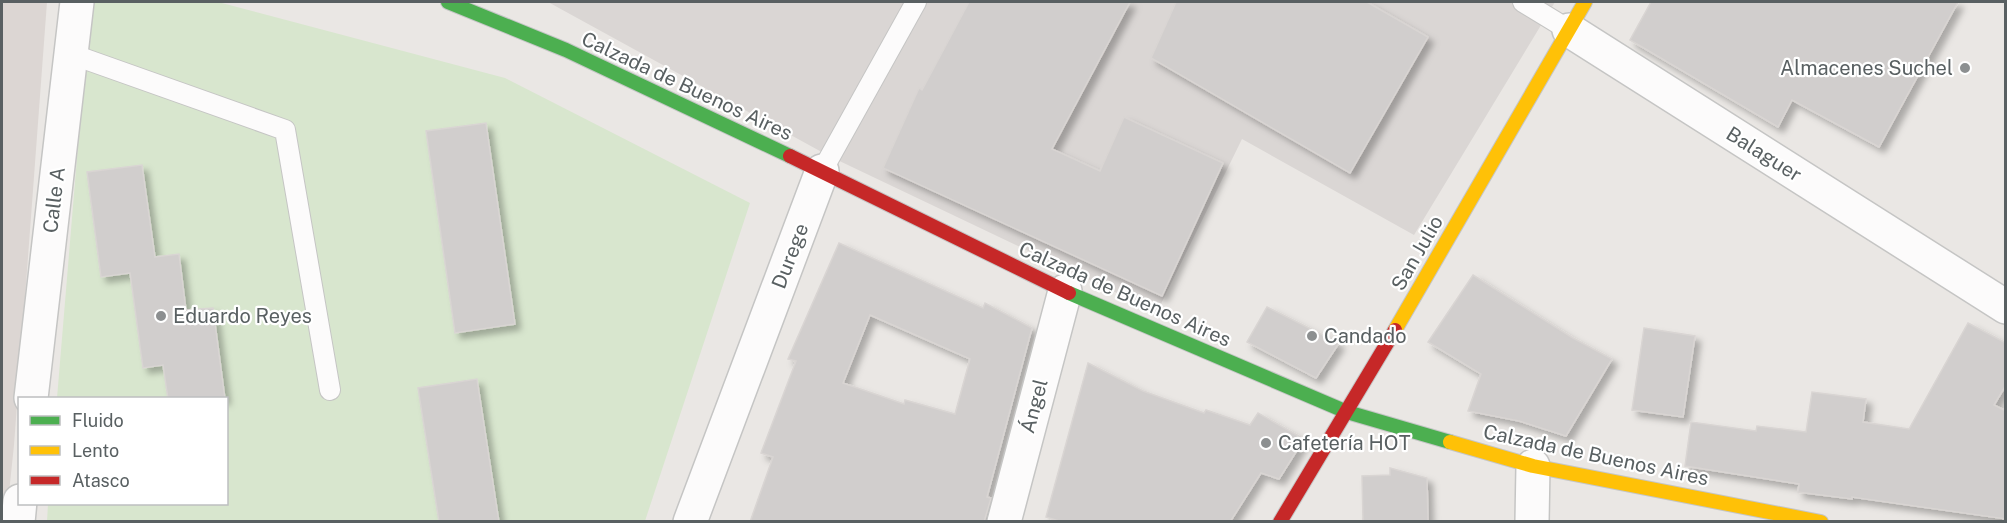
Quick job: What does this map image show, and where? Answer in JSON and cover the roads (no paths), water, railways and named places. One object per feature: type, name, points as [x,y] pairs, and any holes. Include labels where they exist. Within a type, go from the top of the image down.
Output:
[{"type":"street","name":"Calle A","points":[[31,397],[77,2]]},
{"type":"street","name":"Calzada de Buenos Aires","points":[[448,2],[566,50],[822,171],[1065,291],[1347,412],[1533,466],[1821,522]]},
{"type":"street","name":"San Julio","points":[[1280,522],[1347,412],[1586,2]]},
{"type":"street","name":"Balaguer","points":[[1569,30],[2006,307]]},
{"type":"street","name":"Durege","points":[[690,522],[822,171]]},
{"type":"street","name":"Ángel","points":[[1004,522],[1065,291]]},
{"type":"street","points":[[1532,522],[1533,466]]},
{"type":"street","points":[[18,522],[19,505]]},
{"type":"lane","name":"Durege","points":[[822,171],[916,2]]},
{"type":"lane","name":"Balaguer","points":[[1523,2],[1569,30]]},
{"type":"lane","points":[[71,54],[285,130],[330,390]]},
{"type":"place","name":"Almacenes Suchel","points":[[1965,68]]},
{"type":"place","name":"Eduardo Reyes","points":[[161,316]]},
{"type":"place","name":"Candado","points":[[1312,336]]},
{"type":"place","name":"Cafetería HOT","points":[[1266,443]]}]
